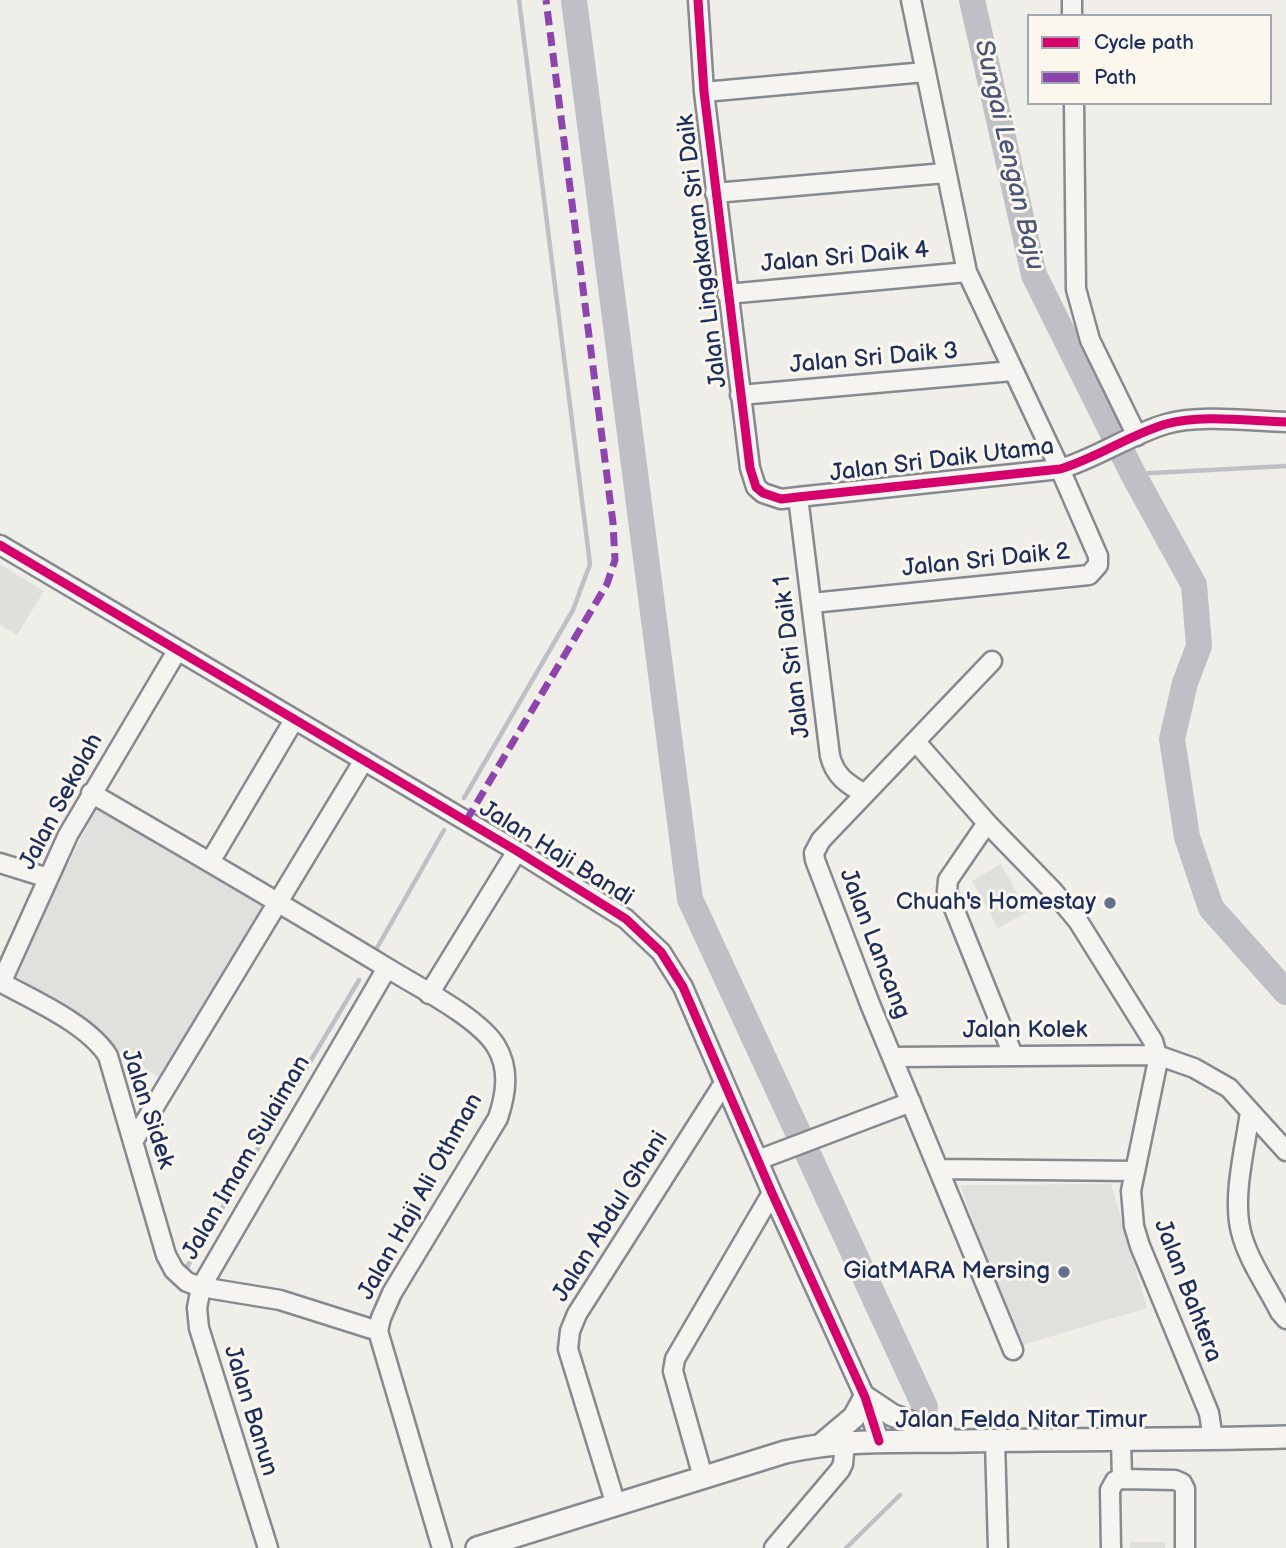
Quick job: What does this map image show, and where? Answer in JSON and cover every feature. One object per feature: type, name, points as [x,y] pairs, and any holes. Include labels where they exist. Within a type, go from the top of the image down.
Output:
[{"type":"main road","points":[[822,1444],[854,1417],[865,1397],[892,1415],[961,1441]]},
{"type":"main road","name":"Jalan Felda Nitar Timur","points":[[477,1548],[785,1452],[822,1444],[879,1441],[1286,1437]]},
{"type":"street","name":"Jalan Lingakaran Sri Daik","points":[[698,0],[704,92],[740,395],[750,468],[756,487],[763,493]]},
{"type":"street","points":[[911,0],[937,122],[944,173],[967,272],[1060,469]]},
{"type":"street","points":[[704,92],[925,72]]},
{"type":"street","points":[[1074,105],[1076,289],[1090,340],[1132,438]]},
{"type":"street","points":[[715,193],[944,173]]},
{"type":"street","name":"Jalan Sri Daik 4","points":[[727,293],[967,272]]},
{"type":"street","name":"Jalan Sri Daik 3","points":[[740,395],[1012,371]]},
{"type":"street","name":"Jalan Sri Daik Utama","points":[[763,493],[781,499],[1060,469],[1165,424],[1184,421],[1286,422]]},
{"type":"street","name":"Jalan Sri Daik 2","points":[[812,603],[1089,575],[1098,565],[1098,556],[1060,469]]},
{"type":"street","name":"Jalan Sri Daik 1","points":[[798,497],[830,755],[833,768],[840,778],[865,794]]},
{"type":"street","name":"Jalan Haji Bandi","points":[[0,545],[517,851],[626,919],[661,952],[683,987],[772,1193],[865,1397],[879,1441]]},
{"type":"street","name":"Jalan Sekolah","points":[[1,982],[68,835],[177,651]]},
{"type":"street","name":"Jalan Lancang","points":[[992,661],[821,841],[814,853],[911,1102],[1013,1350]]},
{"type":"street","points":[[210,862],[294,720]]},
{"type":"street","points":[[916,742],[1078,921],[1153,1041],[1157,1055]]},
{"type":"street","points":[[134,1140],[363,760]]},
{"type":"street","name":"Jalan Haji Ali Othman","points":[[91,793],[429,994],[481,1028],[496,1046],[504,1065],[504,1100],[488,1136],[392,1293],[378,1331],[442,1548]]},
{"type":"street","points":[[987,822],[948,880],[947,891],[1013,1055]]},
{"type":"street","points":[[429,994],[517,851]]},
{"type":"street","points":[[0,863],[48,878]]},
{"type":"street","name":"Jalan Imam Sulaiman","points":[[378,1331],[280,1300],[201,1287],[387,968]]},
{"type":"street","name":"Jalan Sidek","points":[[1,982],[86,1031],[100,1044],[107,1056],[134,1140],[166,1255],[174,1270],[187,1282],[201,1287]]},
{"type":"street","name":"Jalan Kolek","points":[[893,1057],[1157,1055],[1194,1068],[1219,1081],[1286,1151]]},
{"type":"street","name":"Jalan Bahtera","points":[[1157,1055],[1131,1191],[1134,1226],[1209,1413],[1213,1439]]},
{"type":"street","name":"Jalan Abdul Ghani","points":[[616,1505],[568,1349],[570,1331],[578,1314],[724,1083]]},
{"type":"street","points":[[758,1160],[911,1102]]},
{"type":"street","points":[[1250,1112],[1238,1200],[1241,1232],[1246,1248],[1286,1319]]},
{"type":"street","points":[[940,1169],[1135,1171]]},
{"type":"street","points":[[703,1477],[673,1371],[675,1359],[772,1193]]},
{"type":"street","name":"Jalan Banun","points":[[201,1287],[197,1308],[199,1328],[268,1548]]},
{"type":"street","points":[[1121,1440],[1122,1479]]},
{"type":"street","points":[[995,1441],[998,1548]]},
{"type":"street","points":[[774,1548],[840,1471],[845,1442]]},
{"type":"street","points":[[1111,1548],[1110,1490],[1115,1481],[1122,1479],[1175,1479],[1182,1483],[1185,1489],[1185,1548]]},
{"type":"shaded area","points":[[0,564],[44,591],[17,635],[0,625]]},
{"type":"shaded area","points":[[97,807],[267,907],[162,1080],[10,976]]},
{"type":"shaded area","points":[[1001,864],[1027,912],[998,928],[972,881]]},
{"type":"shaded area","name":"GiatMARA Mersing","points":[[1111,1184],[1147,1308],[1019,1346],[960,1185]]},
{"type":"shaded area","points":[[1130,1542],[1165,1542],[1165,1548],[1130,1548]]},
{"type":"waterway","points":[[464,798],[573,610],[590,564],[519,0]]},
{"type":"waterway","points":[[574,0],[690,899],[925,1407]]},
{"type":"waterway","name":"Sungai Lengan Baju","points":[[972,0],[1034,275],[1133,474],[1194,585],[1199,646],[1185,683],[1172,739],[1187,837],[1211,908],[1286,992]]},
{"type":"waterway","points":[[1133,474],[1286,466]]},
{"type":"waterway","points":[[377,948],[444,830]]},
{"type":"waterway","points":[[187,1267],[359,980]]},
{"type":"waterway","points":[[846,1548],[900,1495]]},
{"type":"marked path","points":[[466,821],[607,584],[615,560],[613,523],[546,0]]},
{"type":"cycle path","points":[[698,0],[704,92],[750,468],[756,487],[763,493],[781,499],[1060,469],[1139,434],[1180,421],[1210,419],[1286,422]]},
{"type":"cycle path","points":[[0,545],[517,851],[626,919],[661,952],[683,987],[772,1193],[865,1397],[879,1441]]},
{"type":"place","name":"Chuah's Homestay","points":[[1110,903]]},
{"type":"place","name":"GiatMARA Mersing","points":[[1064,1272]]}]
